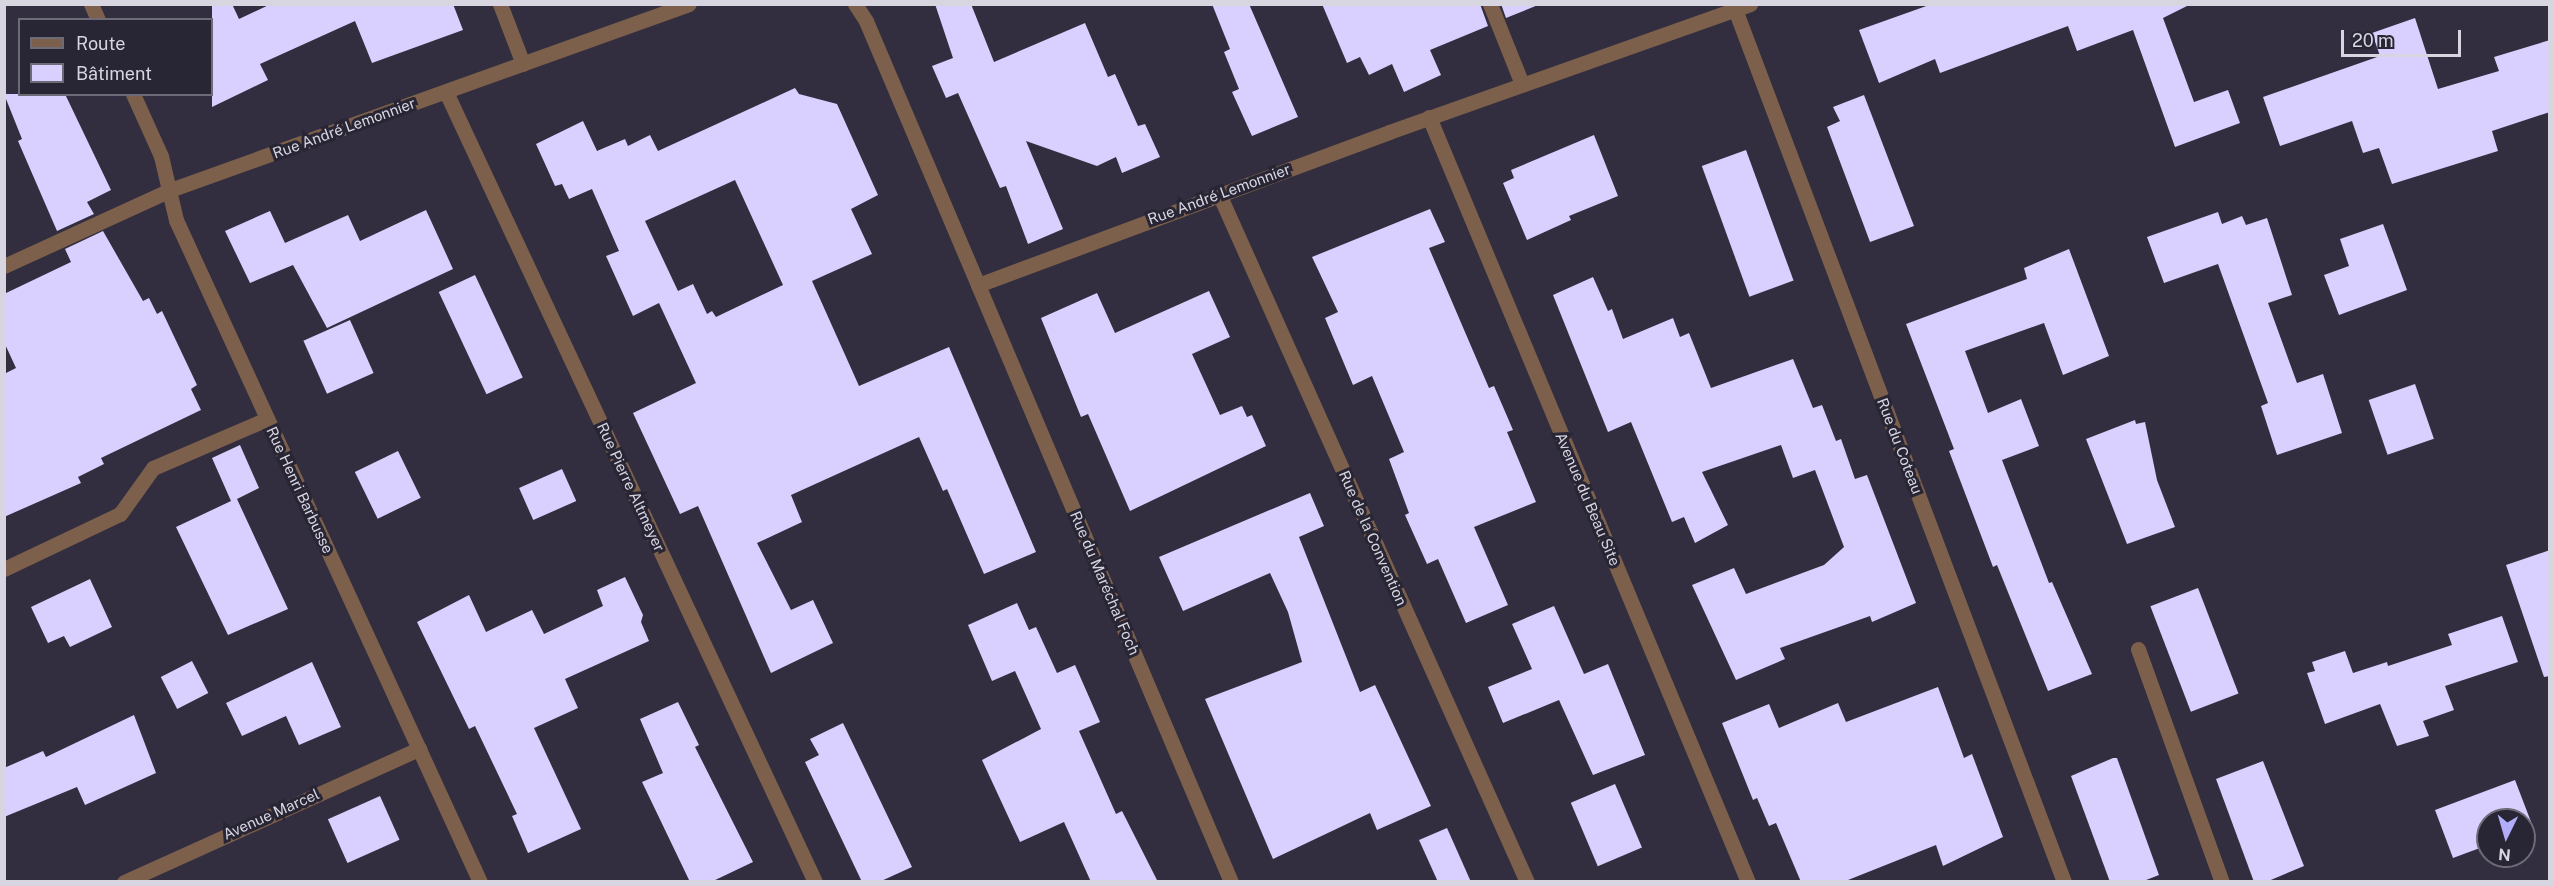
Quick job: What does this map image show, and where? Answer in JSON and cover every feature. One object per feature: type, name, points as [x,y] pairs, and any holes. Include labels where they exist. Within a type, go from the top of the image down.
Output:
[{"type":"street","points":[[91,4],[97,18]]},
{"type":"street","points":[[500,4],[523,64]]},
{"type":"street","name":"Rue André Lemonnier","points":[[4,266],[170,190],[689,4]]},
{"type":"street","points":[[855,4],[866,21],[978,285]]},
{"type":"street","points":[[1490,4],[1522,84]]},
{"type":"street","name":"Rue André Lemonnier","points":[[978,285],[1429,117],[1734,7],[1750,4]]},
{"type":"street","name":"Rue du Coteau","points":[[1734,7],[2064,882]]},
{"type":"street","name":"Rue Pierre Altmeyer","points":[[446,92],[815,882]]},
{"type":"street","name":"Rue Henri Barbusse","points":[[134,96],[161,156],[176,220],[480,882]]},
{"type":"street","name":"Avenue du Beau Site","points":[[1429,117],[1748,882]]},
{"type":"street","name":"Rue de la Convention","points":[[1219,194],[1527,882]]},
{"type":"street","name":"Rue du Maréchal Foch","points":[[978,285],[1231,882]]},
{"type":"street","points":[[4,569],[120,514],[153,468],[267,419]]},
{"type":"street","points":[[2138,649],[2222,882]]},
{"type":"street","name":"Avenue Marcel","points":[[124,882],[419,749]]},
{"type":"building","points":[[212,4],[232,4],[239,19],[271,4],[453,4],[463,30],[372,63],[355,21],[260,64],[268,80],[212,107]]},
{"type":"building","points":[[935,4],[971,4],[994,62],[1085,23],[1108,77],[1115,74],[1138,126],[1145,124],[1160,157],[1122,173],[1116,157],[1097,166],[1026,141],[1063,229],[1028,244],[1006,186],[1000,188],[958,93],[946,98],[932,66],[953,58]]},
{"type":"building","points":[[1212,4],[1249,4],[1298,117],[1252,136],[1232,92],[1239,89],[1224,52],[1230,49]]},
{"type":"building","points":[[1322,4],[1480,4],[1488,26],[1430,50],[1441,75],[1404,92],[1392,64],[1369,75],[1360,57],[1347,63]]},
{"type":"building","points":[[1501,4],[1538,4],[1538,5],[1506,18]]},
{"type":"building","points":[[1932,4],[2191,4],[2163,18],[2194,102],[2228,90],[2240,123],[2175,147],[2133,30],[2077,51],[2068,26],[1940,73],[1935,59],[1879,83],[1859,30]]},
{"type":"building","points":[[2415,18],[2438,89],[2499,71],[2494,57],[2550,40],[2550,112],[2492,131],[2498,151],[2392,184],[2379,148],[2363,153],[2352,121],[2280,146],[2263,97],[2380,56],[2372,33]]},
{"type":"building","points":[[795,88],[799,94],[837,104],[878,195],[851,209],[872,254],[812,281],[859,386],[949,347],[1036,552],[984,574],[947,489],[943,491],[919,437],[791,495],[802,522],[757,543],[791,610],[813,600],[833,643],[771,673],[698,506],[680,514],[633,413],[696,383],[659,303],[633,316],[606,256],[619,251],[592,189],[569,199],[562,184],[555,186],[536,144],[583,121],[597,151],[625,139],[628,146],[650,135],[658,151]],"holes":[[[735,180],[783,285],[716,317],[712,311],[707,314],[693,284],[678,291],[645,221]]]},
{"type":"building","points":[[4,94],[66,96],[111,190],[87,202],[94,214],[57,231],[18,141],[22,139]]},
{"type":"building","points":[[1864,95],[1914,226],[1870,242],[1827,127],[1840,121],[1833,107]]},
{"type":"building","points":[[1594,135],[1618,196],[1569,216],[1571,220],[1527,240],[1503,183],[1514,178],[1511,170]]},
{"type":"building","points":[[1746,150],[1794,281],[1749,297],[1702,166]]},
{"type":"building","points":[[1430,209],[1445,242],[1429,248],[1489,388],[1494,386],[1513,430],[1507,432],[1536,502],[1474,527],[1508,605],[1466,623],[1438,559],[1427,564],[1405,515],[1409,513],[1389,459],[1404,452],[1372,376],[1353,385],[1325,318],[1338,312],[1312,257]]},
{"type":"building","points":[[426,210],[453,269],[327,328],[293,265],[250,283],[225,231],[270,211],[285,243],[348,215],[360,241]]},
{"type":"building","points":[[2218,212],[2222,224],[2242,216],[2246,225],[2267,218],[2292,295],[2268,303],[2297,383],[2323,374],[2342,433],[2277,455],[2261,406],[2268,403],[2218,264],[2164,283],[2147,237]]},
{"type":"building","points":[[2383,224],[2407,290],[2339,315],[2324,275],[2349,266],[2340,239]]},
{"type":"building","points":[[103,231],[143,301],[149,298],[157,314],[162,311],[197,385],[191,389],[201,410],[101,458],[104,464],[78,477],[81,483],[4,517],[4,374],[16,368],[4,342],[4,294],[71,262],[65,249]]},
{"type":"building","points":[[2069,249],[2109,356],[2063,375],[2044,323],[1965,351],[1988,413],[2021,399],[2039,446],[2002,460],[2049,583],[2052,582],[2092,674],[2048,691],[1997,565],[1993,567],[1949,451],[1954,449],[1906,324],[2027,279],[2024,268]]},
{"type":"building","points":[[475,275],[523,377],[487,394],[439,292]]},
{"type":"building","points":[[1593,277],[1608,311],[1612,309],[1623,339],[1673,318],[1680,337],[1689,333],[1711,388],[1793,359],[1813,408],[1822,405],[1836,441],[1841,439],[1855,479],[1867,475],[1916,603],[1872,622],[1870,616],[1780,648],[1785,659],[1736,680],[1692,585],[1734,568],[1746,594],[1824,565],[1844,547],[1815,470],[1793,478],[1781,445],[1702,472],[1728,525],[1695,543],[1684,517],[1672,522],[1631,422],[1608,432],[1553,295]]},
{"type":"building","points":[[1209,291],[1230,337],[1192,354],[1220,415],[1242,406],[1247,417],[1252,415],[1266,446],[1130,511],[1088,414],[1081,417],[1041,318],[1097,293],[1115,333]]},
{"type":"building","points":[[350,320],[374,373],[327,394],[303,341]]},
{"type":"building","points":[[2415,384],[2434,439],[2388,455],[2369,400]]},
{"type":"building","points":[[2135,420],[2136,424],[2145,422],[2157,480],[2175,527],[2127,544],[2086,439]]},
{"type":"building","points":[[240,445],[259,488],[237,499],[288,609],[228,635],[176,527],[231,501],[212,458]]},
{"type":"building","points":[[398,451],[421,498],[378,519],[355,472]]},
{"type":"building","points":[[562,469],[576,501],[533,520],[519,488]]},
{"type":"building","points":[[1310,493],[1324,526],[1299,537],[1360,692],[1375,685],[1431,806],[1377,830],[1370,813],[1273,859],[1205,699],[1302,662],[1288,612],[1270,573],[1183,611],[1159,557]]},
{"type":"building","points":[[2550,550],[2550,676],[2544,677],[2506,565]]},
{"type":"building","points":[[625,577],[643,615],[641,622],[649,641],[565,679],[578,708],[534,728],[581,829],[528,853],[512,816],[517,814],[475,726],[469,729],[417,622],[469,595],[486,632],[532,610],[544,634],[603,606],[597,590]]},
{"type":"building","points":[[90,579],[112,627],[70,647],[64,636],[48,643],[31,607]]},
{"type":"building","points":[[2198,588],[2238,693],[2191,712],[2150,606]]},
{"type":"building","points":[[1017,603],[1029,630],[1036,627],[1057,673],[1075,665],[1100,722],[1079,731],[1116,814],[1122,811],[1158,882],[1091,882],[1064,822],[1020,842],[982,760],[1041,729],[1015,671],[992,681],[968,625]]},
{"type":"building","points":[[1554,606],[1584,674],[1608,664],[1645,755],[1593,775],[1559,700],[1503,723],[1488,687],[1532,669],[1512,624]]},
{"type":"building","points":[[2502,616],[2518,662],[2445,686],[2454,710],[2423,721],[2429,736],[2397,746],[2380,704],[2325,724],[2307,673],[2315,671],[2312,662],[2345,651],[2353,673],[2387,662],[2388,666],[2452,645],[2448,634]]},
{"type":"building","points":[[192,661],[208,693],[177,709],[161,677]]},
{"type":"building","points":[[312,662],[341,727],[299,745],[286,716],[242,736],[226,703]]},
{"type":"building","points":[[1938,687],[1964,758],[1972,754],[2003,837],[1943,866],[1936,845],[1843,882],[1801,882],[1776,823],[1769,826],[1757,798],[1753,800],[1722,723],[1769,704],[1779,728],[1838,703],[1846,722]]},
{"type":"building","points":[[678,702],[699,745],[695,747],[753,862],[711,882],[690,882],[642,782],[663,773],[640,719]]},
{"type":"building","points":[[134,715],[156,773],[85,805],[77,787],[4,817],[4,768],[43,751],[46,757]]},
{"type":"building","points":[[843,723],[912,867],[879,882],[862,882],[805,762],[819,755],[810,739]]},
{"type":"building","points":[[2117,758],[2159,875],[2141,882],[2110,882],[2071,776]]},
{"type":"building","points":[[2263,761],[2304,866],[2266,882],[2254,882],[2216,779]]},
{"type":"building","points":[[2515,780],[2526,808],[2476,808],[2476,849],[2453,858],[2435,810]]},
{"type":"building","points":[[1615,784],[1642,848],[1598,866],[1571,803]]},
{"type":"building","points":[[380,796],[400,840],[347,863],[328,819]]},
{"type":"building","points":[[1447,828],[1471,882],[1438,882],[1419,840]]}]
